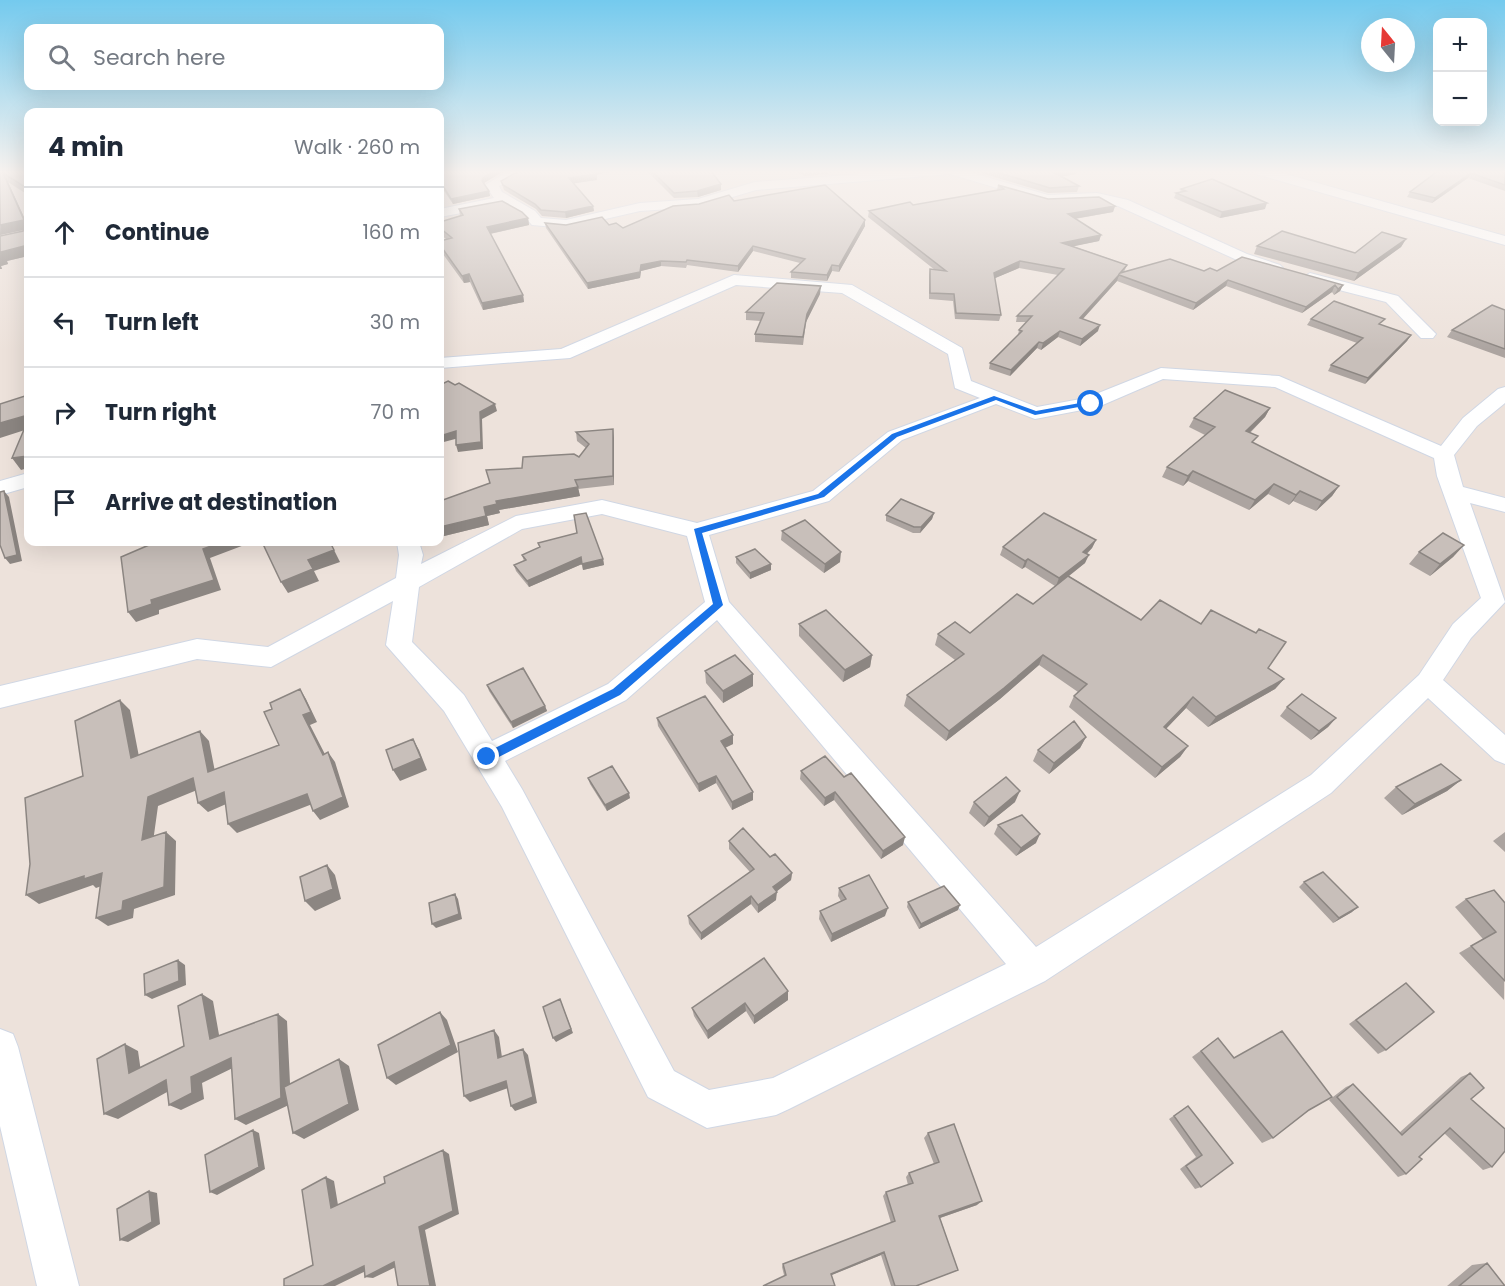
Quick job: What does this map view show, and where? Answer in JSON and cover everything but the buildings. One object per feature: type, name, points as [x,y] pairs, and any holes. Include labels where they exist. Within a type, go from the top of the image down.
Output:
[{"type":"street","points":[[1187,231],[1242,257],[1392,299],[1427,334]]},
{"type":"street","points":[[1470,231],[1505,241]]},
{"type":"street","points":[[444,363],[564,354],[734,280],[846,288],[956,352],[962,384],[1035,413],[1091,404],[1161,373],[1279,382],[1444,455]]},
{"type":"street","points":[[409,546],[411,555],[399,645],[454,703],[512,798],[661,1084],[707,1109],[776,1096],[1033,969],[1321,784],[1428,682],[1462,631],[1494,600],[1448,476],[1444,455],[1470,422],[1505,393]]},
{"type":"street","points":[[0,697],[197,649],[270,657],[516,523],[602,507],[697,531],[821,496],[895,436],[996,398]]},
{"type":"street","points":[[0,488],[24,481]]},
{"type":"street","points":[[1455,492],[1505,505]]},
{"type":"street","points":[[697,531],[718,605],[1033,969]]},
{"type":"street","points":[[487,757],[617,692],[718,605]]},
{"type":"street","points":[[1428,682],[1505,752]]},
{"type":"street","points":[[0,1047],[58,1286]]},
{"type":"route","points":[[487,757],[617,692],[718,605],[697,531],[821,496],[895,436],[996,398],[1035,413],[1091,404]]}]
